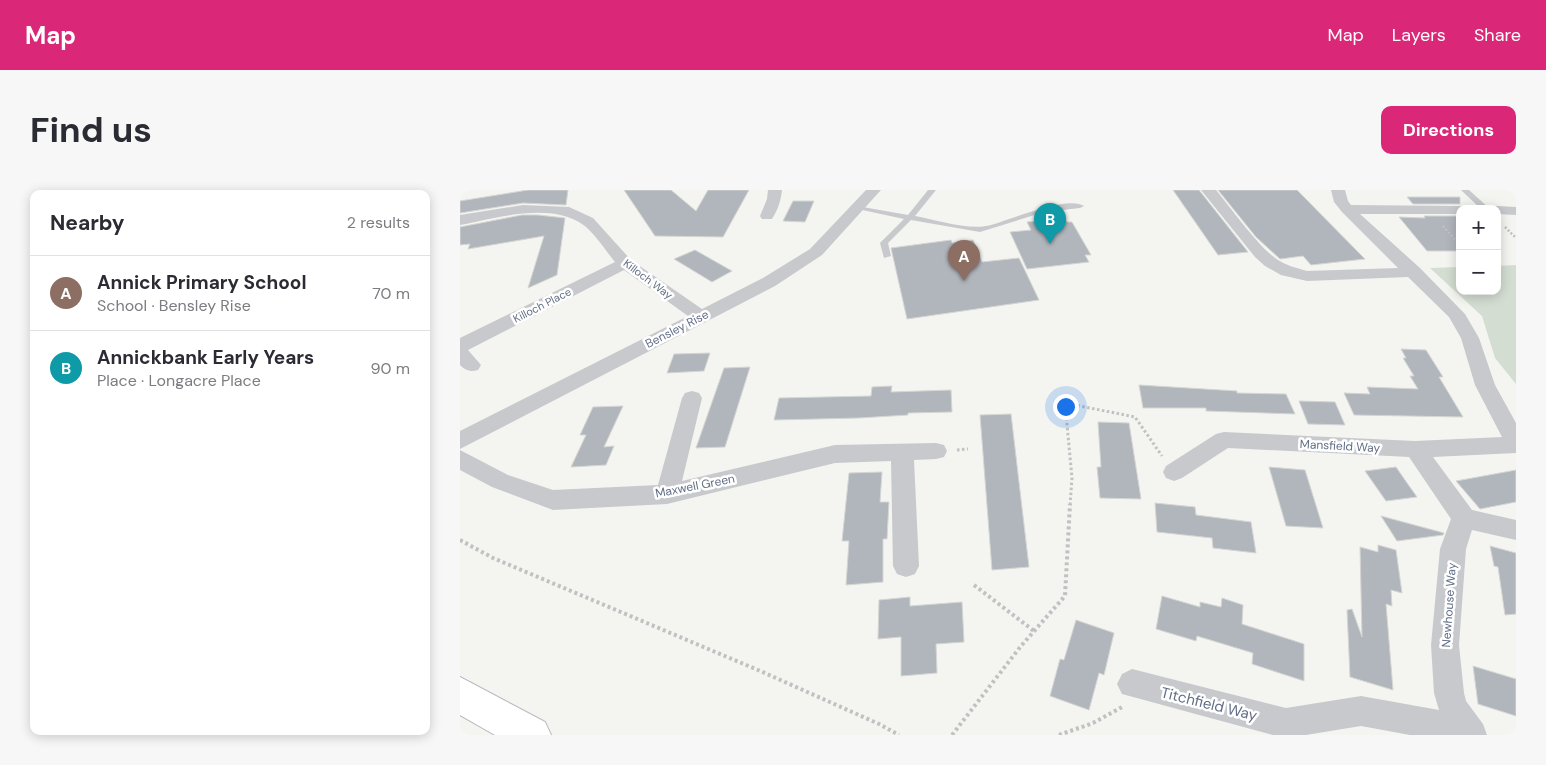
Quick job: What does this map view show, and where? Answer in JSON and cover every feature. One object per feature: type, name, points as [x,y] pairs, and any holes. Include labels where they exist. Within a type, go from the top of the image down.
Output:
[{"type":"main road","points":[[460,695],[532,735]]},
{"type":"street","points":[[767,216],[774,199],[775,190]]},
{"type":"street","name":"Bensley Rise","points":[[460,441],[769,282],[816,252],[874,190]]},
{"type":"street","points":[[1208,190],[1261,254],[1271,263],[1287,271],[1307,276],[1414,272]]},
{"type":"street","points":[[1338,190],[1340,202],[1456,314],[1470,338],[1485,385],[1516,444]]},
{"type":"street","name":"Killoch Way","points":[[460,220],[523,208],[564,210],[588,221],[625,263],[701,317]]},
{"type":"street","points":[[1347,209],[1456,210]]},
{"type":"street","points":[[1501,210],[1516,211]]},
{"type":"street","name":"Killoch Place","points":[[460,346],[625,263]]},
{"type":"street","points":[[667,494],[692,398]]},
{"type":"street","name":"Mansfield Way","points":[[1174,472],[1224,440],[1415,449],[1516,444]]},
{"type":"street","points":[[1415,449],[1464,518],[1516,530]]},
{"type":"street","name":"Maxwell Green","points":[[460,458],[500,481],[553,500],[667,494],[834,454],[936,451]]},
{"type":"street","points":[[902,452],[906,566]]},
{"type":"street","name":"Newhouse Way","points":[[1464,518],[1453,549],[1445,645],[1449,694],[1454,710],[1469,732]]},
{"type":"street","name":"Titchfield Way","points":[[1132,684],[1286,723],[1361,711],[1469,732]]},
{"type":"lane","points":[[887,256],[884,243],[909,218],[932,190]]},
{"type":"lane","points":[[1465,190],[1482,205]]},
{"type":"lane","points":[[857,208],[980,230],[998,227],[1038,212],[1061,207],[1080,206]]},
{"type":"path","points":[[1442,224],[1456,240]]},
{"type":"path","points":[[1504,226],[1516,238]]},
{"type":"path","points":[[952,735],[1034,631],[1065,596],[1072,478],[1065,403],[1135,417],[1174,472]]},
{"type":"path","points":[[460,540],[493,558],[766,674],[879,724],[899,735]]},
{"type":"path","points":[[974,584],[1034,631]]},
{"type":"path","points":[[1059,735],[1085,728],[1106,719],[1126,705],[1132,684]]},
{"type":"shaded area","points":[[1516,265],[1516,384],[1495,358],[1482,316],[1459,295],[1501,295],[1501,266]]},
{"type":"shaded area","points":[[1456,267],[1456,292],[1430,268]]},
{"type":"building","points":[[528,190],[568,190],[566,205],[523,203],[460,213],[460,201]]},
{"type":"building","points":[[624,190],[671,190],[696,211],[708,190],[749,190],[723,237],[655,236]]},
{"type":"building","points":[[1173,190],[1199,190],[1248,252],[1218,255]]},
{"type":"building","points":[[1218,190],[1297,190],[1365,259],[1311,265],[1303,256],[1280,259],[1256,237]]},
{"type":"building","points":[[1407,197],[1460,197],[1460,204],[1413,204]]},
{"type":"building","points":[[793,201],[814,201],[805,222],[783,221]]},
{"type":"building","points":[[522,215],[565,218],[557,275],[528,288],[544,236],[468,249],[470,244],[460,245],[460,227]]},
{"type":"building","points":[[1424,216],[1456,216],[1456,251],[1427,251],[1399,217],[1425,218]]},
{"type":"building","points":[[1064,218],[1067,222],[1072,222],[1091,255],[1085,255],[1089,262],[1027,269],[1010,232],[1031,230],[1027,222]]},
{"type":"building","points":[[951,240],[952,243],[973,240],[982,262],[1019,258],[1039,300],[907,319],[891,248]]},
{"type":"building","points":[[695,250],[732,271],[712,282],[674,259]]},
{"type":"building","points":[[1401,349],[1426,350],[1443,377],[1439,377],[1463,417],[1354,415],[1344,393],[1370,394],[1367,387],[1418,389],[1410,376],[1414,376],[1403,358],[1406,358]]},
{"type":"building","points":[[710,353],[704,371],[667,373],[674,354]]},
{"type":"building","points":[[750,367],[725,447],[696,448],[724,368]]},
{"type":"building","points":[[1139,385],[1237,391],[1237,393],[1286,394],[1295,414],[1206,411],[1206,408],[1143,408]]},
{"type":"building","points":[[892,386],[891,392],[951,390],[952,412],[908,413],[908,415],[859,418],[774,420],[779,398],[871,396],[872,387]]},
{"type":"building","points":[[1299,401],[1335,402],[1345,425],[1308,424]]},
{"type":"building","points":[[623,406],[604,447],[614,446],[606,465],[571,467],[586,435],[580,435],[593,407]]},
{"type":"building","points":[[1011,414],[1029,567],[992,570],[980,415]]},
{"type":"building","points":[[1098,422],[1129,423],[1141,499],[1100,498],[1097,467],[1101,467]]},
{"type":"building","points":[[1269,467],[1305,470],[1323,528],[1286,526]]},
{"type":"building","points":[[1396,467],[1417,497],[1386,501],[1365,471]]},
{"type":"building","points":[[1516,470],[1516,502],[1480,509],[1456,481]]},
{"type":"building","points":[[882,472],[880,502],[889,502],[887,539],[883,539],[883,582],[846,585],[849,541],[842,541],[849,473]]},
{"type":"building","points":[[1155,503],[1195,507],[1196,515],[1251,522],[1256,553],[1213,548],[1212,538],[1157,532]]},
{"type":"building","points":[[1381,516],[1444,533],[1443,535],[1397,541]]},
{"type":"building","points":[[1378,545],[1396,550],[1402,593],[1391,590],[1392,606],[1386,604],[1393,690],[1350,677],[1347,610],[1352,609],[1362,637],[1360,547],[1378,552]]},
{"type":"building","points":[[1490,546],[1516,553],[1516,614],[1505,615],[1498,567],[1494,566]]},
{"type":"building","points":[[1162,596],[1200,607],[1200,602],[1221,607],[1222,598],[1243,605],[1242,624],[1304,644],[1304,681],[1252,664],[1253,653],[1197,636],[1196,641],[1156,629]]},
{"type":"building","points":[[910,597],[910,606],[962,602],[964,642],[936,644],[937,673],[901,676],[901,637],[878,639],[879,600]]},
{"type":"building","points":[[1076,620],[1114,633],[1104,675],[1099,673],[1089,710],[1050,696],[1060,659],[1064,660]]},
{"type":"building","points":[[1473,666],[1516,679],[1516,716],[1478,704]]},
{"type":"place","name":"Annickbank Early Years","points":[[1050,244]]},
{"type":"place","name":"Annick Primary School","points":[[964,281]]}]
